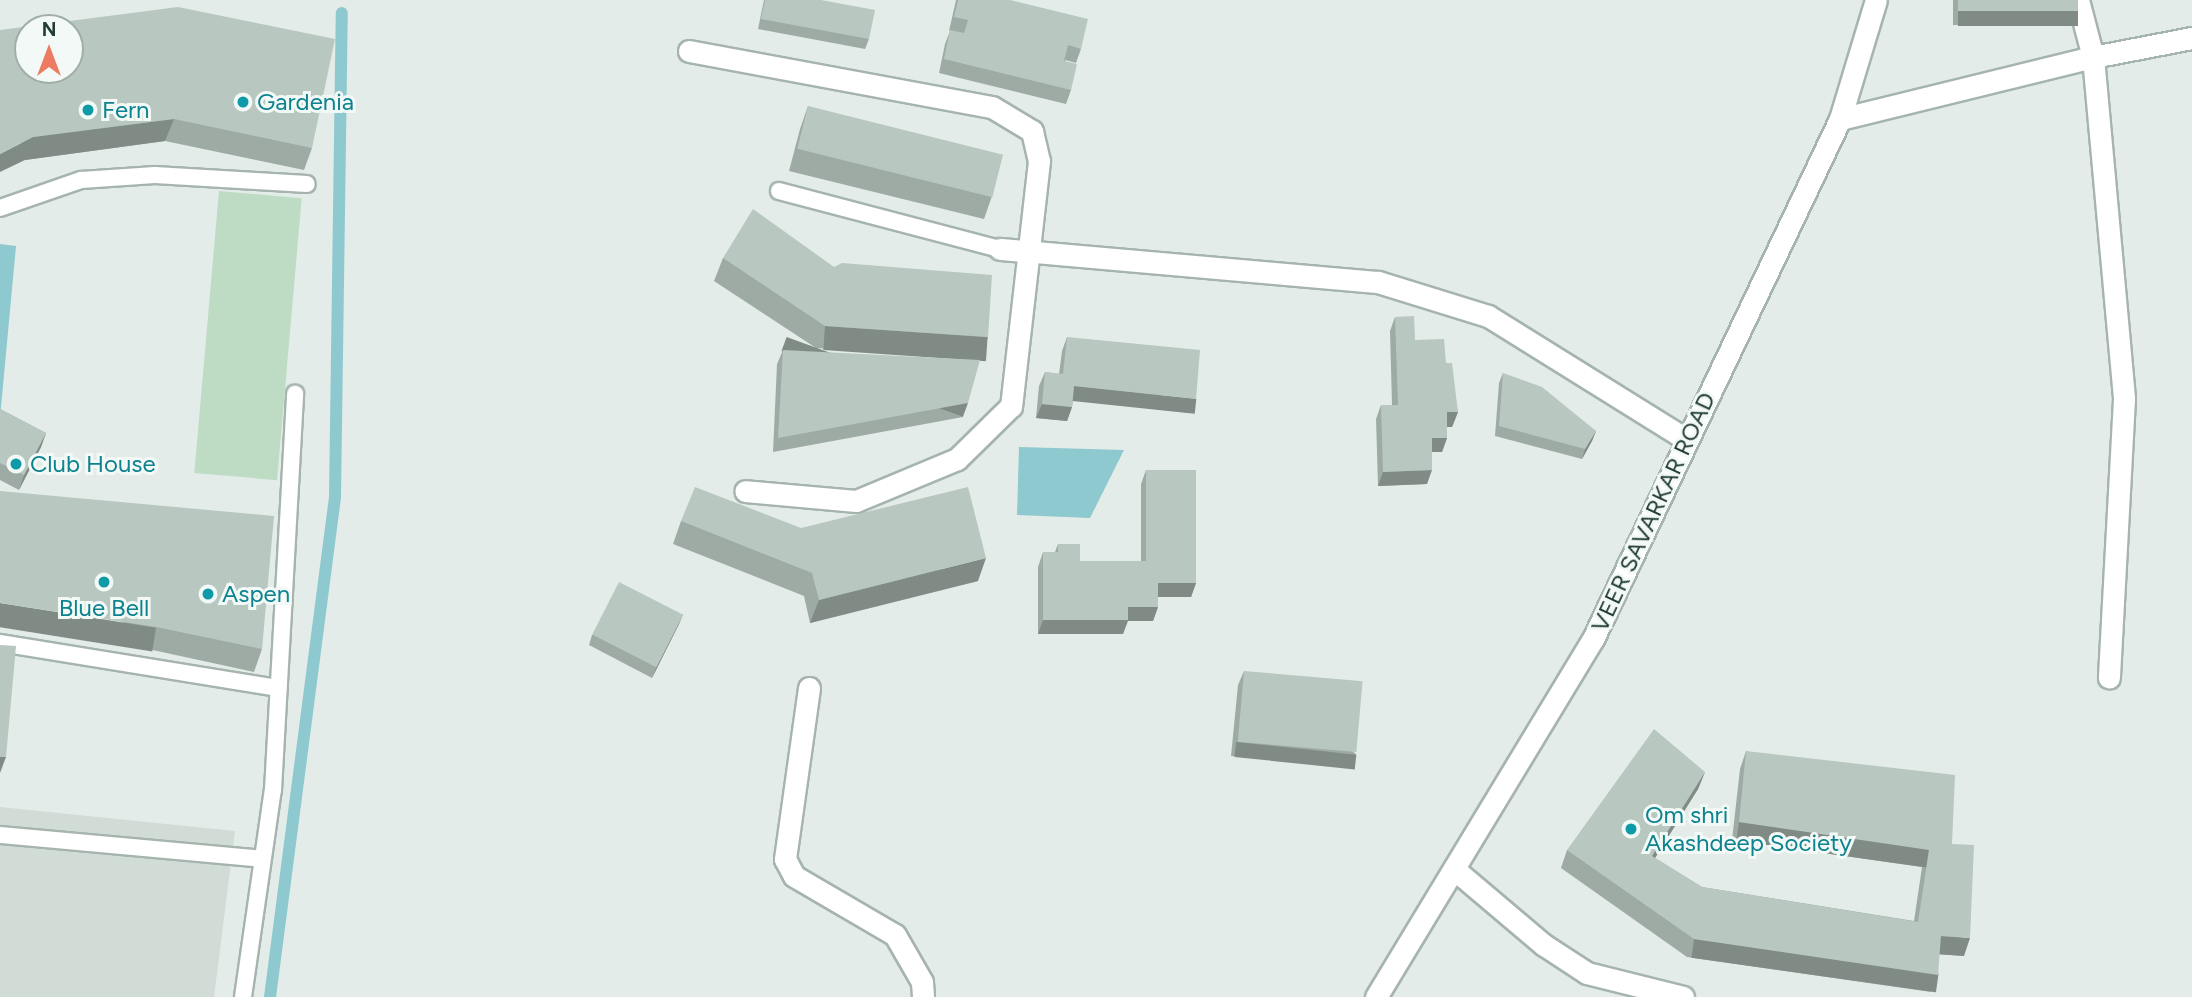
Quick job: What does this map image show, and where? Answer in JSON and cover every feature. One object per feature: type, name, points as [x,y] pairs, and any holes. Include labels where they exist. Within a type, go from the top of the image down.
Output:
[{"type":"street","name":"VEER SAVARKAR ROAD","points":[[1376,997],[1593,639],[1840,119],[1876,0]]},
{"type":"street","points":[[2078,0],[2093,57],[2124,399],[2109,678]]},
{"type":"street","points":[[1840,119],[2093,57],[2192,38]]},
{"type":"street","points":[[689,51],[992,107],[1032,131],[1039,161],[1026,251],[1011,406],[957,459],[856,501],[745,491]]},
{"type":"street","points":[[1000,249],[1378,282],[1488,316],[1687,440]]},
{"type":"street","points":[[808,688],[785,859],[794,876],[895,935],[922,982],[923,997]]},
{"type":"street","points":[[1454,869],[1544,945],[1587,973],[1683,997]]},
{"type":"lane","points":[[0,208],[81,180],[155,175],[307,184]]},
{"type":"lane","points":[[779,191],[1000,249]]},
{"type":"lane","points":[[243,997],[273,790],[295,394]]},
{"type":"lane","points":[[0,643],[278,688]]},
{"type":"lane","points":[[0,835],[262,859]]},
{"type":"shaded area","points":[[0,807],[235,831],[214,997],[0,997]]},
{"type":"green space","points":[[219,191],[302,198],[277,480],[194,473]]},
{"type":"water","points":[[0,244],[16,246],[0,418]]},
{"type":"water","points":[[1019,447],[1124,450],[1090,518],[1017,515]]},
{"type":"building","points":[[765,0],[821,0],[875,10],[869,39],[761,19]]},
{"type":"building","points":[[958,0],[1010,0],[1088,19],[1081,49],[1068,45],[1064,61],[1077,64],[1071,90],[944,59],[950,30],[964,33],[968,20],[954,17]]},
{"type":"building","points":[[1958,0],[2078,0],[2078,11],[1958,11]]},
{"type":"building","points":[[178,7],[335,39],[312,148],[174,119],[33,137],[0,154],[0,30],[14,28],[14,84],[84,84],[84,19]]},
{"type":"building","points":[[808,106],[1003,155],[992,197],[797,149]]},
{"type":"building","points":[[753,209],[834,267],[842,263],[992,275],[988,337],[825,326],[723,258]]},
{"type":"building","points":[[1414,316],[1415,340],[1444,339],[1446,363],[1452,363],[1458,412],[1447,412],[1447,438],[1432,438],[1432,470],[1383,472],[1381,405],[1398,405],[1395,317]]},
{"type":"building","points":[[1067,337],[1200,350],[1196,399],[1074,386],[1072,407],[1042,404],[1045,372],[1063,374]]},
{"type":"building","points":[[783,350],[980,360],[968,403],[778,438]]},
{"type":"building","points":[[1503,373],[1542,387],[1596,431],[1585,449],[1499,426]]},
{"type":"building","name":"Club House","points":[[0,409],[46,433],[24,475],[0,463]]},
{"type":"building","points":[[1146,470],[1196,470],[1196,583],[1158,583],[1158,607],[1128,607],[1128,620],[1043,620],[1043,552],[1058,552],[1058,544],[1080,544],[1080,561],[1146,561]]},
{"type":"building","points":[[695,487],[801,528],[968,487],[986,558],[819,600],[812,573],[681,521]]},
{"type":"building","points":[[0,491],[274,516],[262,649],[156,627],[0,603]]},
{"type":"building","points":[[619,582],[683,615],[656,667],[592,635]]},
{"type":"building","points":[[0,645],[16,646],[6,757],[0,757]]},
{"type":"building","points":[[1244,671],[1363,681],[1356,752],[1238,742]]},
{"type":"building","points":[[1654,729],[1705,772],[1652,856],[1702,887],[1918,922],[1929,850],[1739,822],[1746,751],[1955,775],[1952,844],[1974,845],[1970,938],[1941,936],[1938,975],[1694,939],[1567,850]]},
{"type":"waterway","points":[[270,997],[335,497],[342,13]]},
{"type":"place","name":"Gardenia","points":[[243,102]]},
{"type":"place","name":"Fern","points":[[88,110]]},
{"type":"place","name":"Club House","points":[[16,464]]},
{"type":"place","name":"Blue Bell","points":[[104,582]]},
{"type":"place","name":"Aspen","points":[[208,594]]},
{"type":"place","name":"Om shri Akashdeep Society","points":[[1631,829]]}]
